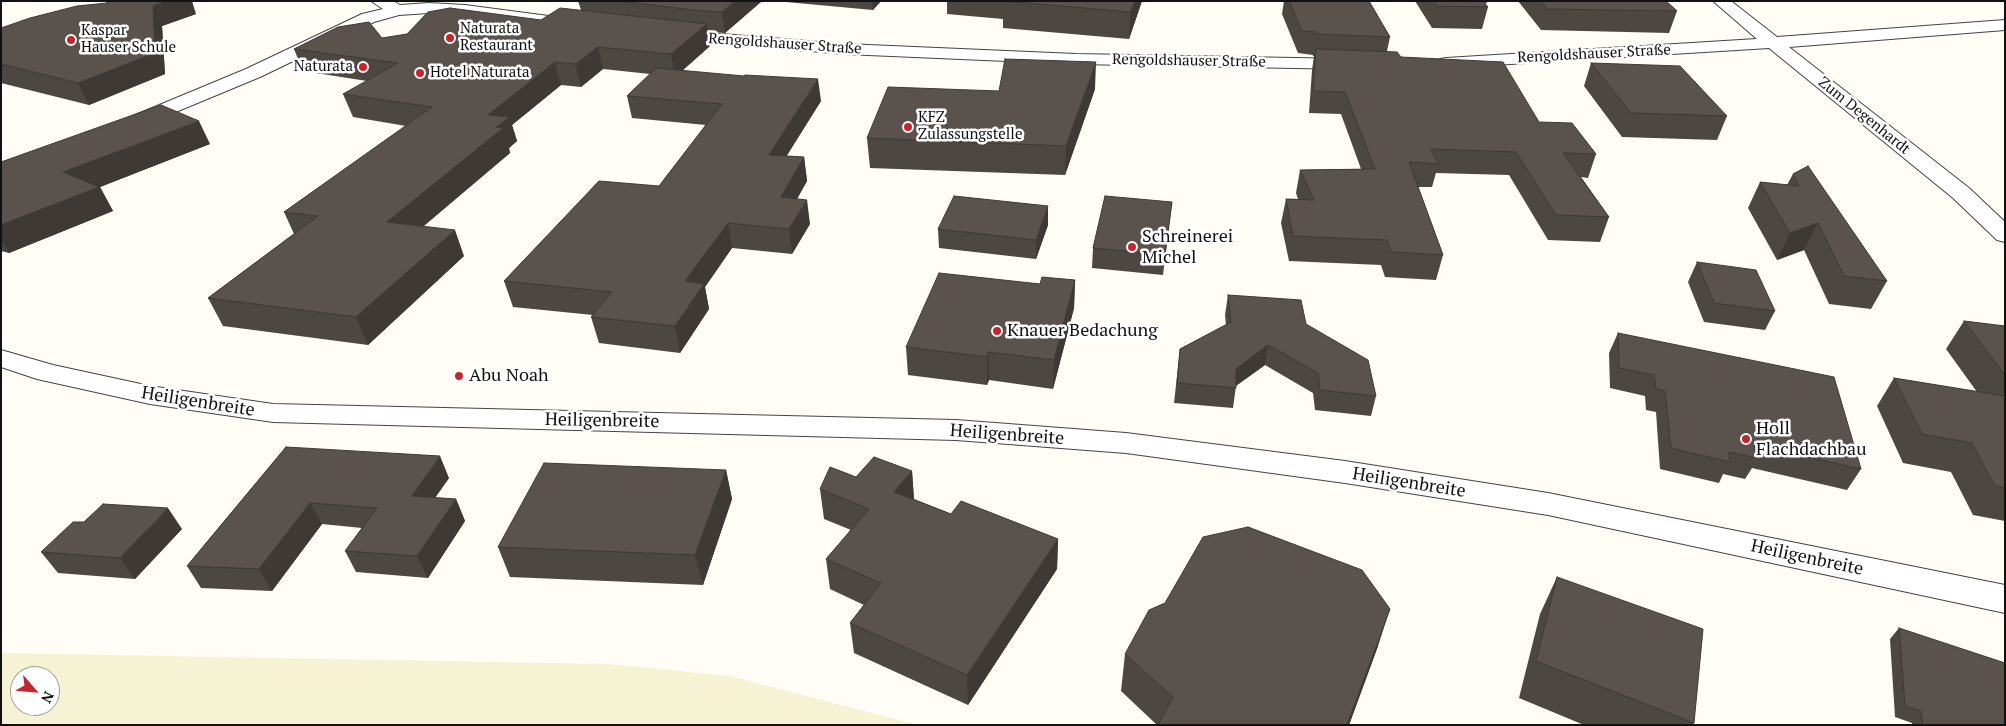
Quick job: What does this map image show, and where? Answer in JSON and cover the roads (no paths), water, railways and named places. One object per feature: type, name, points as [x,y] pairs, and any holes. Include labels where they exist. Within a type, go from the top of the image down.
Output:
[{"type":"street","points":[[379,1],[398,10]]},
{"type":"street","name":"Zum Degenhardt","points":[[1721,1],[1961,193],[2005,235]]},
{"type":"street","points":[[116,130],[253,73],[368,18],[398,10],[429,8],[465,10],[596,27]]},
{"type":"street","name":"Rengoldshauser Straße","points":[[1426,64],[1773,43],[2004,24]]},
{"type":"street","name":"Rengoldshauser Straße","points":[[652,33],[697,38],[954,54],[1105,60],[1371,65]]},
{"type":"street","name":"Heiligenbreite","points":[[1,358],[47,373],[150,396],[273,413],[956,430],[1126,443],[1345,472],[1548,504],[2005,600]]},
{"type":"place","name":"Naturata Restaurant","points":[[450,38]]},
{"type":"place","name":"Kaspar Hauser Schule","points":[[71,40]]},
{"type":"place","name":"Naturata","points":[[363,67]]},
{"type":"place","name":"Hotel Naturata","points":[[420,73]]},
{"type":"place","name":"KFZ Zulassungstelle","points":[[908,127]]},
{"type":"place","name":"Schreinerei Michel","points":[[1132,247]]},
{"type":"place","name":"Knauer Bedachung","points":[[997,331]]},
{"type":"place","name":"Abu Noah","points":[[459,376]]},
{"type":"place","name":"Holl Flachdachbau","points":[[1746,439]]}]
